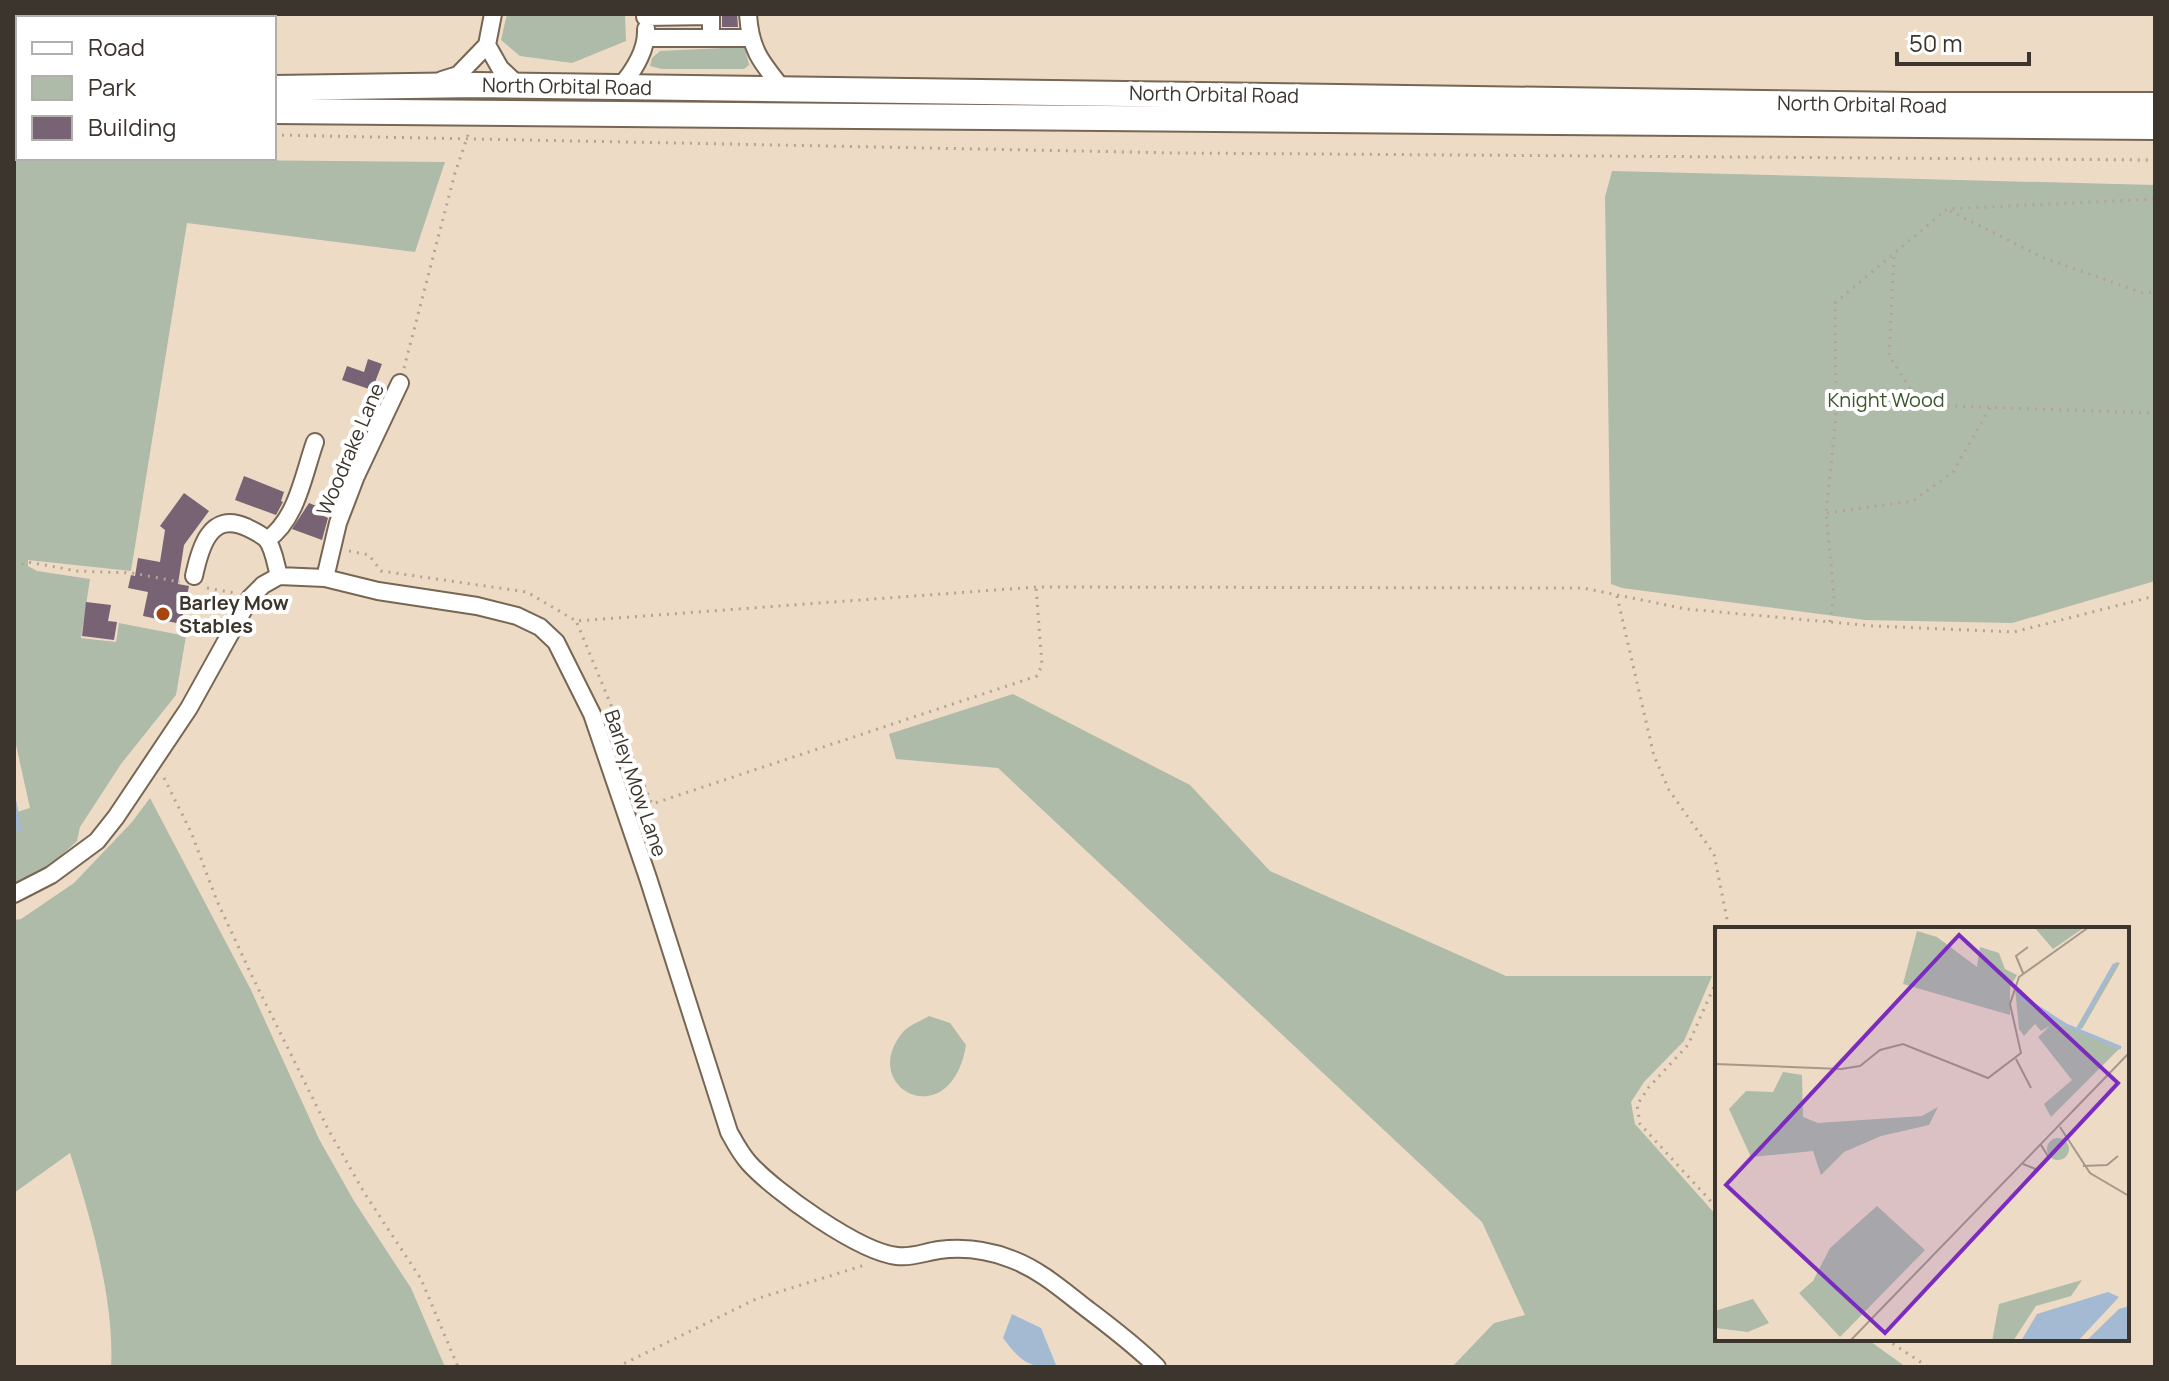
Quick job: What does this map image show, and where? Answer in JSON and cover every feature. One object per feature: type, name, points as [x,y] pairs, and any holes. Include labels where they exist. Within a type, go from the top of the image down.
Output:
[{"type":"highway","name":"North Orbital Road","points":[[276,88],[518,85],[1911,105],[2155,105]]},
{"type":"highway","name":"North Orbital Road","points":[[276,111],[2155,127]]},
{"type":"street","points":[[416,86],[458,75],[487,45],[493,14]]},
{"type":"street","points":[[748,14],[749,38],[757,56],[782,88]]},
{"type":"street","points":[[619,88],[633,71],[646,38],[645,15],[711,15],[711,38]]},
{"type":"street","points":[[646,38],[749,38]]},
{"type":"street","points":[[487,45],[500,68],[518,85]]},
{"type":"street","name":"Woodrake Lane","points":[[325,578],[338,523],[356,476],[400,383]]},
{"type":"street","points":[[267,540],[281,530],[289,518],[315,442]]},
{"type":"street","points":[[14,894],[51,875],[97,841],[189,708],[250,598],[263,585],[279,576],[267,540],[237,523],[227,521],[219,524],[199,551],[189,581]]},
{"type":"street","name":"Barley Mow Lane","points":[[279,576],[325,578],[378,591],[477,606],[517,616],[540,627],[556,642],[592,714],[729,1132],[738,1150],[773,1185],[833,1227],[875,1250],[896,1256],[958,1249],[983,1251],[1036,1270],[1135,1346],[1157,1367]]},
{"type":"path","points":[[400,383],[470,126]]},
{"type":"path","points":[[276,135],[1178,153],[2155,160]]},
{"type":"path","points":[[1830,622],[1834,596],[1826,513],[1836,417],[1835,303],[1947,209],[2155,199]]},
{"type":"path","points":[[1947,209],[2044,258],[2143,293],[2155,292]]},
{"type":"path","points":[[1894,254],[1889,356],[1921,405],[2155,413]]},
{"type":"path","points":[[1826,513],[1913,501],[1953,472],[1991,406]]},
{"type":"path","points":[[333,548],[369,555],[381,571],[527,592],[576,621],[1036,587],[1583,588],[1686,609],[1830,622],[2014,632],[2155,596]]},
{"type":"path","points":[[14,567],[28,562],[77,571],[132,573],[189,581],[250,598]]},
{"type":"path","points":[[576,621],[652,804],[1037,676],[1042,665],[1036,587]]},
{"type":"path","points":[[1617,596],[1654,756],[1669,790],[1714,854],[1729,927]]},
{"type":"path","points":[[154,757],[191,832],[217,901],[252,976],[328,1129],[365,1194],[421,1279],[458,1367]]},
{"type":"path","points":[[1715,984],[1688,1045],[1649,1087],[1637,1105],[1640,1124],[1715,1206]]},
{"type":"path","points":[[617,1367],[756,1299],[896,1256]]},
{"type":"path","points":[[1889,1341],[1928,1367]]},
{"type":"green space","points":[[507,14],[625,14],[626,41],[572,63],[520,56],[501,40]]},
{"type":"green space","points":[[745,47],[749,65],[744,69],[662,69],[650,66],[652,58],[660,51]]},
{"type":"green space","points":[[14,152],[16,160],[445,162],[415,252],[187,223],[131,571],[28,560],[28,566],[37,571],[90,579],[81,638],[116,642],[119,623],[186,636],[176,695],[121,764],[80,827],[77,841],[51,865],[14,883],[14,813],[30,808],[14,736]]},
{"type":"green space","name":"Knight Wood","points":[[1612,171],[2155,185],[2155,581],[2012,623],[1865,620],[1622,588],[1611,584],[1605,197]]},
{"type":"green space","points":[[1013,694],[1190,785],[1270,871],[1506,976],[1712,976],[1684,1041],[1644,1082],[1631,1102],[1635,1124],[1715,1214],[1715,1341],[1870,1341],[1906,1367],[1452,1367],[1494,1323],[1525,1315],[1482,1222],[998,768],[896,759],[889,734]]},
{"type":"green space","points":[[150,798],[251,990],[319,1139],[354,1201],[411,1288],[445,1367],[111,1367],[105,1287],[93,1231],[70,1153],[14,1193],[14,920],[21,919],[74,883],[132,822]]},
{"type":"green space","points":[[929,1016],[950,1023],[966,1045],[957,1073],[943,1090],[927,1096],[911,1094],[898,1085],[891,1071],[892,1052],[903,1032]]},
{"type":"water","points":[[1012,1314],[1041,1328],[1056,1365],[1031,1364],[1014,1352],[1003,1338]]},
{"type":"building","points":[[722,14],[737,14],[738,27],[722,27]]},
{"type":"building","points":[[368,359],[382,364],[372,390],[342,380],[347,366],[364,372]]},
{"type":"building","points":[[244,476],[284,492],[276,515],[235,500]]},
{"type":"building","points":[[184,493],[209,511],[184,545],[178,584],[189,586],[181,624],[143,616],[148,592],[128,588],[131,575],[135,576],[138,558],[160,562],[165,530],[160,526]]},
{"type":"building","points":[[309,503],[326,510],[324,516],[328,518],[322,540],[292,529]]},
{"type":"building","points":[[86,602],[111,605],[108,621],[117,622],[114,640],[82,636]]},
{"type":"waterway","points":[[14,802],[19,830]]},
{"type":"place","name":"Barley Mow Stables","points":[[163,614]]}]
